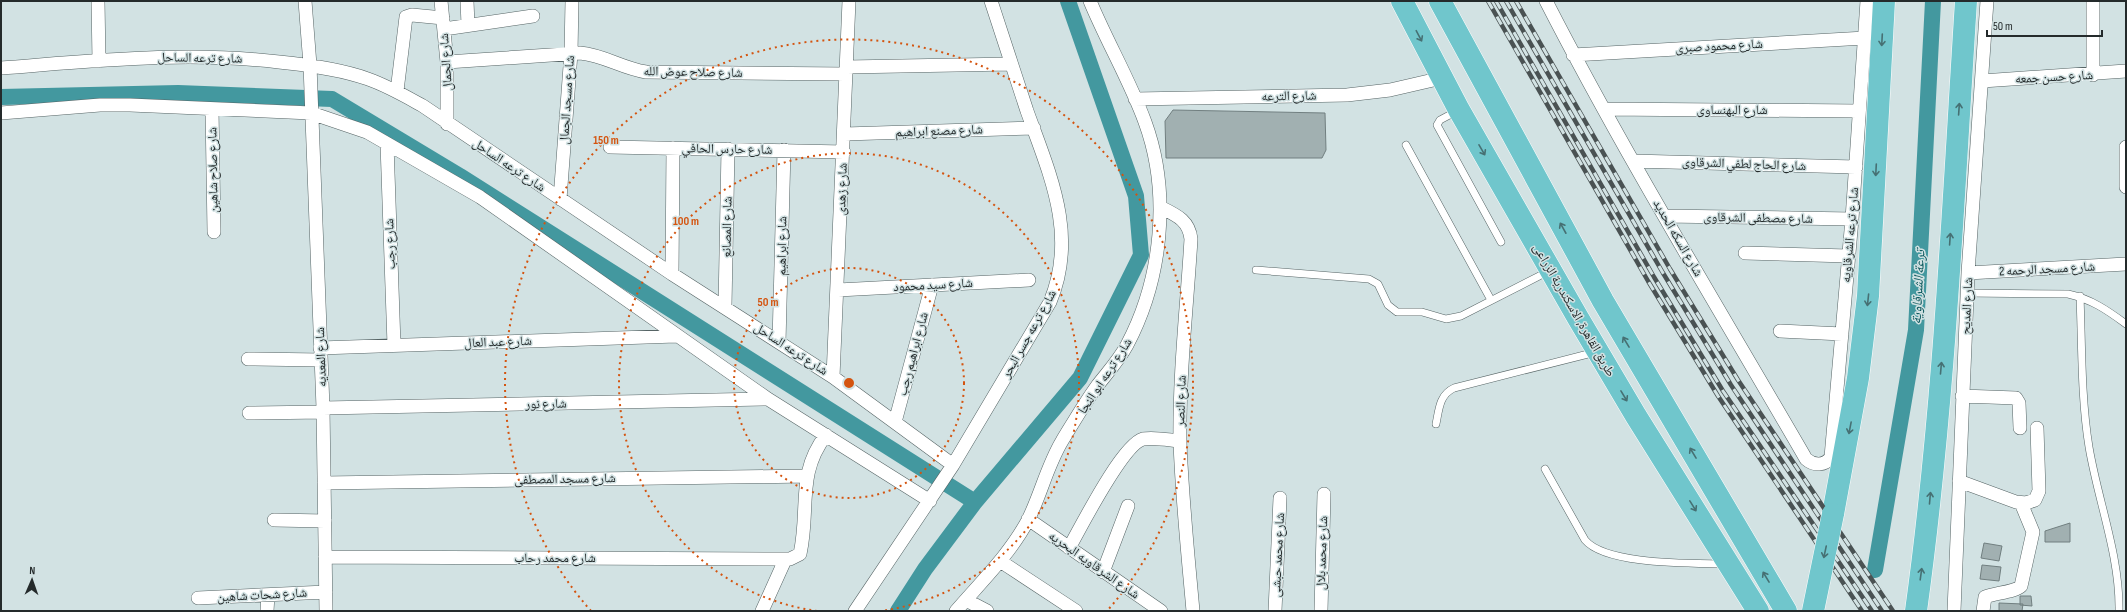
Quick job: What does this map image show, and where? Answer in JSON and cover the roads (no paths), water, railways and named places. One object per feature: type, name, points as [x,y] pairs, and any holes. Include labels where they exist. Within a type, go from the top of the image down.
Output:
[{"type":"highway","name":"طريق القاهرة, الاسكندرية الزراعى","points":[[1402,1],[1459,110],[1598,351],[1758,611]]},
{"type":"highway","points":[[1440,1],[1603,301],[1786,611]]},
{"type":"highway","points":[[1813,611],[1833,514],[1858,378],[1868,296],[1884,1]]},
{"type":"highway","points":[[1916,611],[1926,537],[1943,342],[1966,1]]},
{"type":"street","points":[[98,1],[99,61]]},
{"type":"street","name":"شارع المعديه","points":[[305,1],[310,68],[310,108],[323,410],[326,611]]},
{"type":"street","name":"شارع الجمال","points":[[441,1],[447,62],[447,124]]},
{"type":"street","points":[[467,1],[468,25]]},
{"type":"street","name":"شارع مسجد الجمال","points":[[560,199],[571,53],[572,1]]},
{"type":"street","name":"شارع زهدى","points":[[833,377],[845,134],[849,1]]},
{"type":"street","name":"شارع ترعه جسر البحر","points":[[855,611],[953,465],[1050,302],[1058,282],[1061,261],[1059,210],[1055,189],[1011,64],[991,1]]},
{"type":"street","name":"شارع ترعه ابو النجا","points":[[956,611],[1000,561],[1028,520],[1049,465],[1061,442],[1095,389],[1126,347],[1139,321],[1155,265],[1160,207],[1156,166],[1146,124],[1090,1]]},
{"type":"street","name":"شارع السكه الحديد","points":[[1546,1],[1573,55],[1605,109],[1633,161],[1806,459],[1813,464],[1822,464]]},
{"type":"street","name":"شارع ترعه الشرقاويه","points":[[1822,464],[1826,463],[1831,457],[1852,219],[1867,1]]},
{"type":"street","name":"شارع المديح","points":[[1954,611],[1968,273],[1987,1]]},
{"type":"street","points":[[2093,75],[2094,1]]},
{"type":"street","points":[[397,91],[406,17],[412,15],[443,23],[468,25],[533,16]]},
{"type":"street","name":"شارع محمود صبرى","points":[[1573,55],[1865,38]]},
{"type":"street","name":"شارع صلاح عوض الله","points":[[447,62],[571,53],[589,54],[619,66],[646,72],[847,71],[1011,64]]},
{"type":"street","name":"شارع ترعه الساحل","points":[[1,68],[167,56],[239,57],[310,68],[340,70],[369,79],[397,91],[423,106],[447,124],[672,274],[725,306],[833,377],[953,465]]},
{"type":"street","name":"شارع حسن جمعه","points":[[1982,81],[2126,72]]},
{"type":"street","name":"شارع الترعه","points":[[1135,99],[1347,95],[1390,90],[1442,78]]},
{"type":"street","points":[[1,112],[100,106],[212,109],[310,108],[367,132],[480,197],[676,336],[768,399],[930,501]]},
{"type":"street","name":"شارع صلاح شاهين","points":[[212,109],[214,232]]},
{"type":"street","name":"شارع البهنساوى","points":[[1605,109],[1860,111]]},
{"type":"street","name":"شارع مصنع ابراهيم","points":[[845,134],[1034,128]]},
{"type":"street","name":"شارع رجب","points":[[387,144],[394,345]]},
{"type":"street","points":[[2126,147],[2126,188]]},
{"type":"street","name":"شارع حارس الحافي","points":[[610,148],[844,152]]},
{"type":"street","points":[[672,274],[673,148]]},
{"type":"street","name":"شارع المصانع","points":[[725,306],[728,149]]},
{"type":"street","name":"شارع ابراهيم","points":[[779,342],[784,150]]},
{"type":"street","name":"شارع الحاج لطفي الشرقاوى","points":[[1633,161],[1856,167]]},
{"type":"street","name":"شارع النصر","points":[[1160,207],[1177,215],[1185,222],[1190,231],[1191,239],[1180,393],[1180,441],[1182,493],[1193,611]]},
{"type":"street","name":"شارع مصطفى الشرقاوى","points":[[1665,216],[1852,219]]},
{"type":"street","points":[[1745,253],[1848,256]]},
{"type":"street","name":"شارع مسجد الرحمه 2","points":[[1968,273],[2126,264]]},
{"type":"street","name":"شارع سيد محمود","points":[[838,290],[1029,280]]},
{"type":"street","name":"شارع ابراهيم رجب","points":[[895,422],[932,285]]},
{"type":"street","points":[[1780,331],[1842,334]]},
{"type":"street","name":"شارع عبد العال","points":[[248,359],[321,354],[394,345],[676,336]]},
{"type":"street","points":[[1962,396],[2016,398],[2019,403],[2020,428]]},
{"type":"street","name":"شارع نور","points":[[249,413],[768,399]]},
{"type":"street","points":[[1959,481],[2021,504],[2035,500],[2039,495],[2037,428]]},
{"type":"street","points":[[762,611],[784,560],[796,557],[800,554],[806,476],[814,451],[826,435]]},
{"type":"street","points":[[1069,548],[1107,478],[1138,442],[1148,439],[1180,441]]},
{"type":"street","name":"شارع مسجد المصطفى","points":[[324,483],[806,476]]},
{"type":"street","name":"شارع محمد بلال","points":[[1321,611],[1324,494]]},
{"type":"street","name":"شارع محمد حبشى","points":[[1275,611],[1280,498]]},
{"type":"street","points":[[1983,611],[1985,597],[2021,586],[2033,532],[2021,504]]},
{"type":"street","points":[[1103,572],[1128,506]]},
{"type":"street","points":[[274,520],[325,521]]},
{"type":"street","name":"شارع الشرقاويه البحريه","points":[[1028,520],[1160,611]]},
{"type":"street","name":"شارع محمد رحاب","points":[[325,557],[784,560]]},
{"type":"street","points":[[1000,561],[1076,611]]},
{"type":"street","name":"شارع شحات شاهين","points":[[198,598],[326,592]]},
{"type":"street","points":[[268,595],[268,611]]},
{"type":"street","points":[[966,600],[987,611]]},
{"type":"lane","points":[[1459,110],[1440,120],[1437,125],[1501,242]]},
{"type":"lane","points":[[1406,145],[1491,300]]},
{"type":"lane","points":[[1256,270],[1369,279],[1382,288],[1388,305],[1394,310],[1422,312],[1446,319],[1461,316],[1551,270]]},
{"type":"lane","points":[[1967,294],[2055,293],[2080,296],[2100,305],[2126,324]]},
{"type":"lane","points":[[2080,296],[2084,402],[2089,446],[2116,575],[2119,611]]},
{"type":"lane","points":[[1436,424],[1441,399],[1449,390],[1598,351]]},
{"type":"lane","points":[[1545,469],[1585,540],[1594,549],[1619,557],[1729,564]]},
{"type":"waterway","points":[[898,611],[925,569],[975,502],[1080,378],[1141,255],[1136,196],[1068,1]]},
{"type":"waterway","name":"ترعة الشرقاوية","points":[[1875,570],[1916,330],[1933,1]]},
{"type":"waterway","points":[[1,97],[178,93],[332,99],[460,176],[975,502]]},
{"type":"railway","points":[[1488,1],[1648,281],[1718,396],[1862,611]]},
{"type":"railway","points":[[1496,1],[1654,277],[1723,391],[1872,611]]},
{"type":"railway","points":[[1506,1],[1663,273],[1731,385],[1882,611]]},
{"type":"railway","points":[[1516,1],[1670,269],[1738,380],[1893,611]]}]
